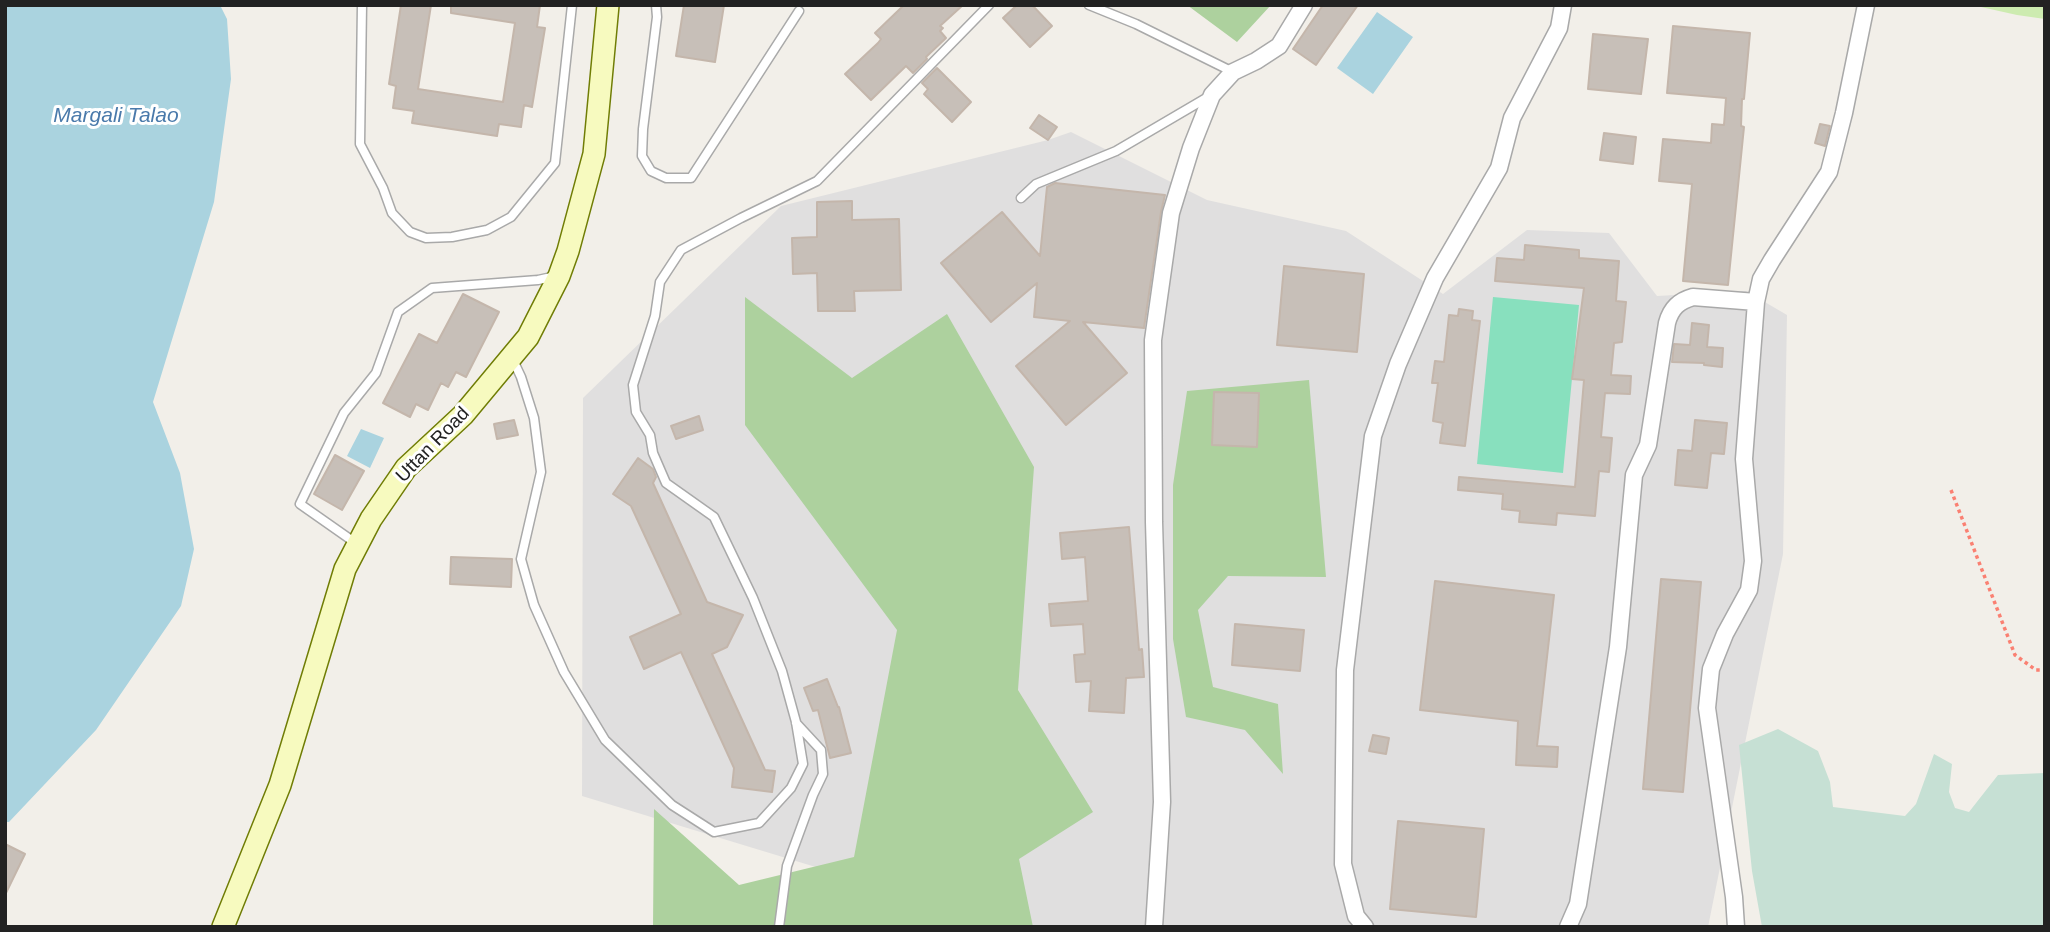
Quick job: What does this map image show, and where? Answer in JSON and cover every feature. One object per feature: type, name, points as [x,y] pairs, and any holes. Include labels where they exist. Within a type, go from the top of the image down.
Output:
[{"type":"main road","name":"Uttan Road","points":[[223,927],[280,785],[345,569],[371,519],[406,468],[463,415],[528,337],[559,276],[594,154],[608,5]]},
{"type":"street","points":[[1154,927],[1162,802],[1154,522],[1153,340],[1171,213],[1191,149],[1212,95],[1233,72],[1279,46],[1304,5]]},
{"type":"street","points":[[1365,927],[1356,916],[1343,864],[1345,670],[1373,436],[1398,364],[1435,278],[1499,168],[1512,118],[1559,28],[1563,5]]},
{"type":"street","points":[[1736,927],[1707,708],[1711,669],[1725,634],[1749,590],[1753,561],[1744,459],[1756,302],[1761,279],[1829,172],[1866,5]]},
{"type":"street","points":[[1568,927],[1578,904],[1618,646],[1634,475],[1648,445],[1670,313],[1676,304],[1693,297],[1756,302]]},
{"type":"lane","points":[[362,5],[360,144],[383,188],[392,214],[410,232],[426,238],[452,237],[487,230],[511,217],[555,163],[572,5]]},
{"type":"lane","points":[[656,5],[657,17],[642,156],[651,171],[666,178],[691,178],[799,11]]},
{"type":"lane","points":[[512,357],[534,418],[541,472],[521,559],[534,604],[564,672],[605,740],[671,805],[714,832],[759,823],[791,788],[803,764],[796,722],[782,671],[768,634],[714,517],[666,483],[653,453],[650,435],[636,412],[633,385],[655,316],[660,282],[681,250],[817,181],[989,5]]},
{"type":"lane","points":[[1089,5],[1136,24],[1233,72]]},
{"type":"lane","points":[[1021,198],[1036,184],[1116,151],[1212,95]]},
{"type":"lane","points":[[358,545],[300,504],[344,413],[376,373],[398,312],[432,288],[559,276]]},
{"type":"lane","points":[[779,927],[787,866],[823,774],[821,750],[796,722]]},
{"type":"path","points":[[1951,490],[2015,655],[2036,670],[2045,670]]},
{"type":"shaded area","points":[[1071,132],[1207,200],[1346,231],[1443,294],[1527,230],[1609,233],[1657,296],[1746,291],[1787,315],[1783,554],[1708,927],[1013,927],[582,796],[583,398],[781,206]]},
{"type":"green space","points":[[1187,5],[1271,5],[1237,42]]},
{"type":"green space","points":[[1972,5],[2045,5],[2045,19],[2017,15]]},
{"type":"green space","points":[[745,297],[852,378],[947,314],[1034,467],[1018,690],[1093,812],[1019,859],[1033,927],[653,927],[654,809],[739,885],[854,857],[897,630],[745,425]]},
{"type":"green space","points":[[1493,297],[1579,305],[1563,473],[1477,464]]},
{"type":"green space","points":[[1309,380],[1326,577],[1228,576],[1198,610],[1213,687],[1278,704],[1283,774],[1245,730],[1186,717],[1173,639],[1173,485],[1187,391]]},
{"type":"green space","points":[[1778,729],[1818,751],[1830,782],[1833,807],[1905,816],[1916,804],[1934,754],[1952,764],[1949,792],[1955,808],[1969,812],[1998,775],[2045,773],[2045,927],[1762,927],[1752,871],[1739,745]]},
{"type":"water","name":"Margali Talao","points":[[5,5],[220,5],[227,19],[231,79],[214,202],[153,402],[180,473],[194,549],[181,606],[96,730],[9,822],[5,822]]},
{"type":"water","points":[[1377,12],[1413,37],[1373,94],[1337,68]]},
{"type":"water","points":[[361,429],[384,438],[370,468],[347,456]]},
{"type":"building","points":[[401,5],[431,5],[418,89],[503,102],[515,23],[451,13],[451,5],[540,5],[537,27],[545,28],[532,107],[524,105],[521,127],[499,124],[497,136],[412,123],[414,111],[393,108],[396,86],[389,84]]},
{"type":"building","points":[[684,5],[724,5],[715,62],[676,56]]},
{"type":"building","points":[[904,5],[963,5],[940,26],[943,28],[940,31],[946,38],[927,59],[913,73],[906,66],[871,100],[845,74],[878,43],[881,39],[875,33]]},
{"type":"building","points":[[1017,5],[1032,5],[1052,26],[1030,47],[1003,18]]},
{"type":"building","points":[[1323,5],[1358,5],[1316,65],[1293,49]]},
{"type":"building","points":[[1673,26],[1750,33],[1742,99],[1741,126],[1744,127],[1728,285],[1683,281],[1692,184],[1659,181],[1663,139],[1711,143],[1712,124],[1724,125],[1726,98],[1667,93]]},
{"type":"building","points":[[1593,34],[1648,39],[1641,94],[1588,89]]},
{"type":"building","points":[[937,68],[971,102],[952,122],[924,94],[928,89],[922,83]]},
{"type":"building","points":[[1039,115],[1057,127],[1048,140],[1030,128]]},
{"type":"building","points":[[1820,124],[1830,126],[1825,146],[1815,143]]},
{"type":"building","points":[[1604,133],[1636,137],[1633,164],[1600,160]]},
{"type":"building","points":[[1055,183],[1165,195],[1144,328],[1083,322],[1127,373],[1066,425],[1016,366],[1070,321],[1034,317],[1037,283],[991,322],[941,263],[1002,212],[1040,256],[1047,187]]},
{"type":"building","points":[[852,201],[852,220],[899,219],[901,290],[854,291],[855,311],[818,311],[817,273],[793,274],[792,238],[817,237],[817,202]]},
{"type":"building","points":[[1525,245],[1579,250],[1579,258],[1619,261],[1616,301],[1626,302],[1622,342],[1614,343],[1611,375],[1631,376],[1630,394],[1605,393],[1601,437],[1612,438],[1609,472],[1599,471],[1595,516],[1557,513],[1556,525],[1519,522],[1520,511],[1502,509],[1503,494],[1458,490],[1459,477],[1575,487],[1584,380],[1572,379],[1584,288],[1495,281],[1497,258],[1524,260]]},
{"type":"building","points":[[1284,266],[1364,274],[1357,352],[1277,345]]},
{"type":"building","points":[[463,294],[499,312],[466,377],[456,372],[448,387],[441,383],[428,410],[416,404],[410,417],[383,403],[419,334],[437,343]]},
{"type":"building","points":[[1459,309],[1473,311],[1472,320],[1480,321],[1465,446],[1440,443],[1443,423],[1433,421],[1438,383],[1432,383],[1435,361],[1444,362],[1449,315],[1458,316]]},
{"type":"building","points":[[1692,323],[1709,325],[1707,347],[1723,348],[1722,367],[1704,363],[1672,362],[1674,344],[1690,345]]},
{"type":"building","points":[[1214,392],[1259,393],[1257,447],[1212,445]]},
{"type":"building","points":[[699,416],[703,430],[676,439],[671,426]]},
{"type":"building","points":[[514,420],[518,435],[497,439],[494,424]]},
{"type":"building","points":[[1695,420],[1727,423],[1724,454],[1711,453],[1707,488],[1675,485],[1678,450],[1692,451]]},
{"type":"building","points":[[335,455],[364,471],[342,510],[314,494]]},
{"type":"building","points":[[638,458],[653,469],[656,477],[653,483],[707,602],[743,615],[727,647],[712,654],[765,770],[775,771],[772,792],[732,787],[734,768],[681,652],[644,669],[630,637],[681,614],[631,506],[613,494]]},
{"type":"building","points":[[1129,527],[1139,650],[1142,649],[1144,677],[1126,678],[1124,713],[1089,711],[1091,681],[1076,682],[1074,655],[1085,654],[1083,624],[1051,626],[1049,604],[1088,601],[1085,557],[1062,559],[1060,533]]},
{"type":"building","points":[[451,557],[512,559],[511,587],[450,584]]},
{"type":"building","points":[[1661,579],[1701,582],[1683,792],[1643,789]]},
{"type":"building","points":[[1435,581],[1554,595],[1537,746],[1558,747],[1557,767],[1516,765],[1518,721],[1420,710]]},
{"type":"building","points":[[1235,624],[1304,630],[1300,671],[1232,665]]},
{"type":"building","points":[[827,679],[839,707],[851,753],[830,758],[818,710],[813,711],[804,688]]},
{"type":"building","points":[[1373,735],[1389,738],[1386,754],[1369,751]]},
{"type":"building","points":[[1398,821],[1484,829],[1476,917],[1390,909]]},
{"type":"building","points":[[5,844],[25,854],[5,895]]}]
